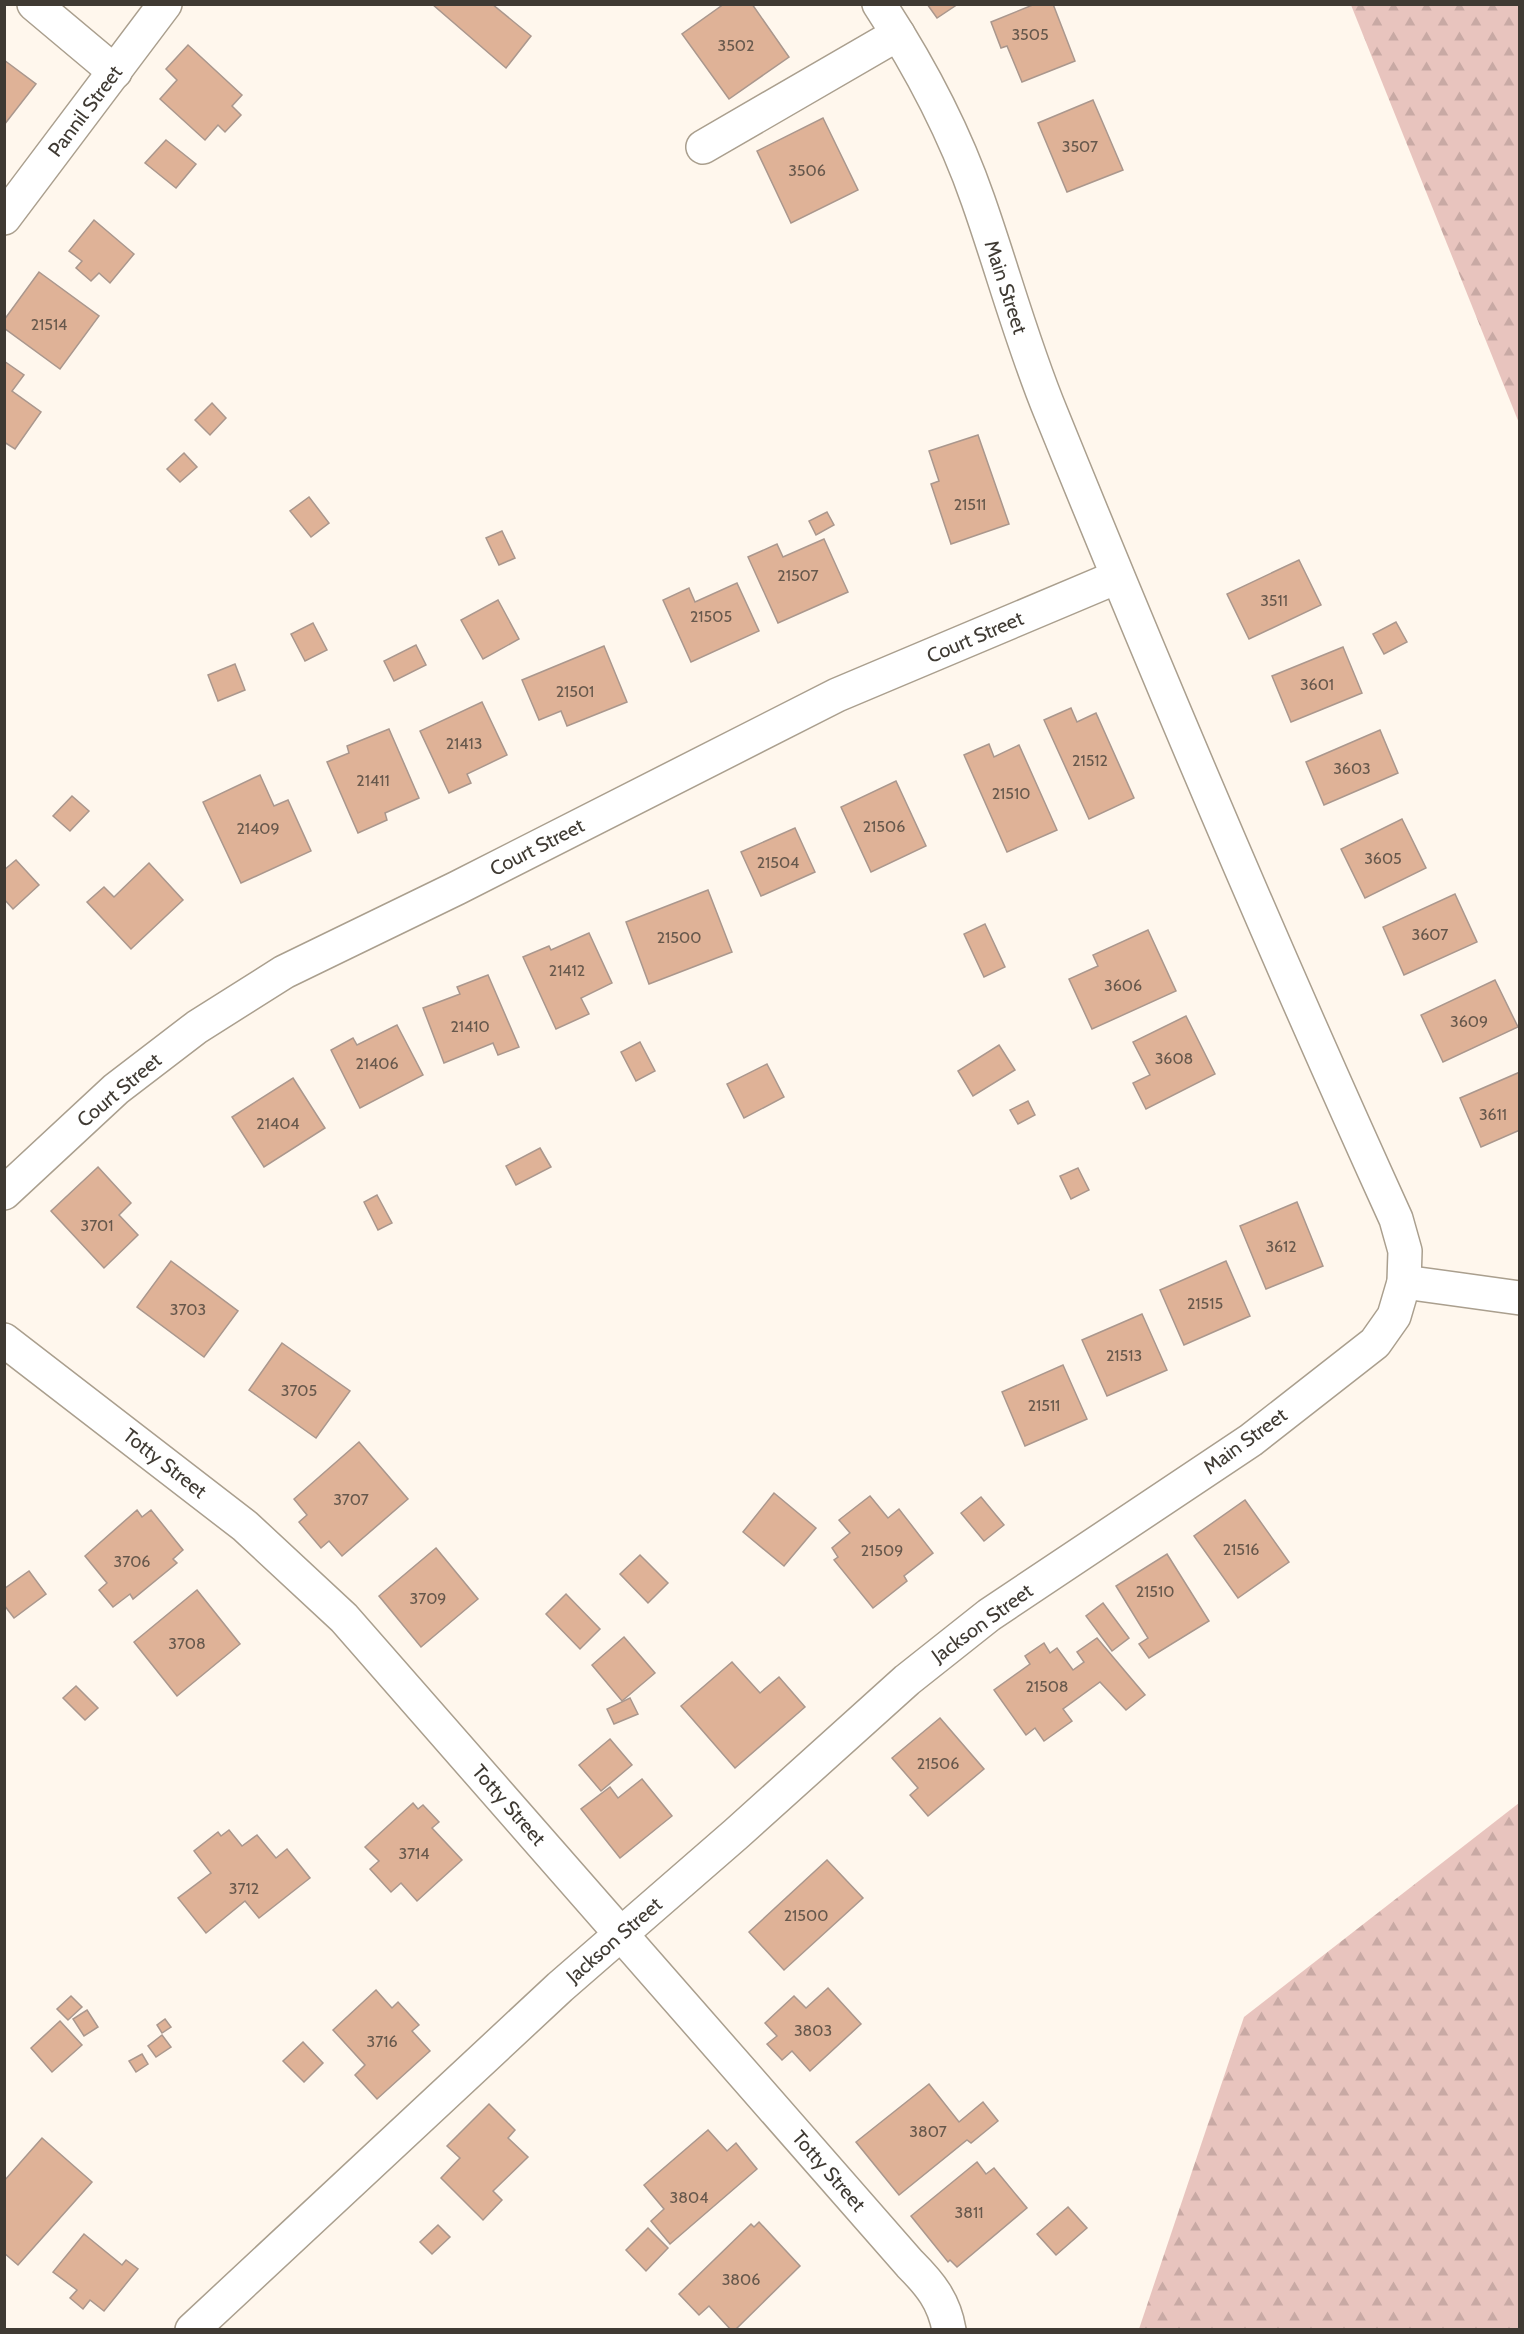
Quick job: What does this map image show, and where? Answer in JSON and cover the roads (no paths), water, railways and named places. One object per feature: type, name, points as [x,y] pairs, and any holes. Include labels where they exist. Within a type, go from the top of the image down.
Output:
[{"type":"street","points":[[34,4],[115,72]]},
{"type":"street","name":"Pannil Street","points":[[4,218],[165,4]]},
{"type":"street","name":"Main Street","points":[[879,4],[939,107],[977,197],[1028,358],[1117,577],[1311,1033],[1396,1219],[1405,1251],[1404,1282],[1394,1316],[1375,1343],[1251,1440],[1054,1571]]},
{"type":"street","points":[[703,147],[898,34]]},
{"type":"street","name":"Court Street","points":[[4,1193],[116,1089],[197,1027],[284,972],[457,888],[837,694],[1117,577]]},
{"type":"street","points":[[1404,1282],[1520,1298]]},
{"type":"street","name":"Totty Street","points":[[4,1340],[245,1526],[344,1618],[910,2264],[932,2286],[947,2314],[949,2330]]},
{"type":"street","name":"Jackson Street","points":[[192,2330],[551,1995],[736,1834],[907,1680],[989,1615],[1054,1571]]}]
